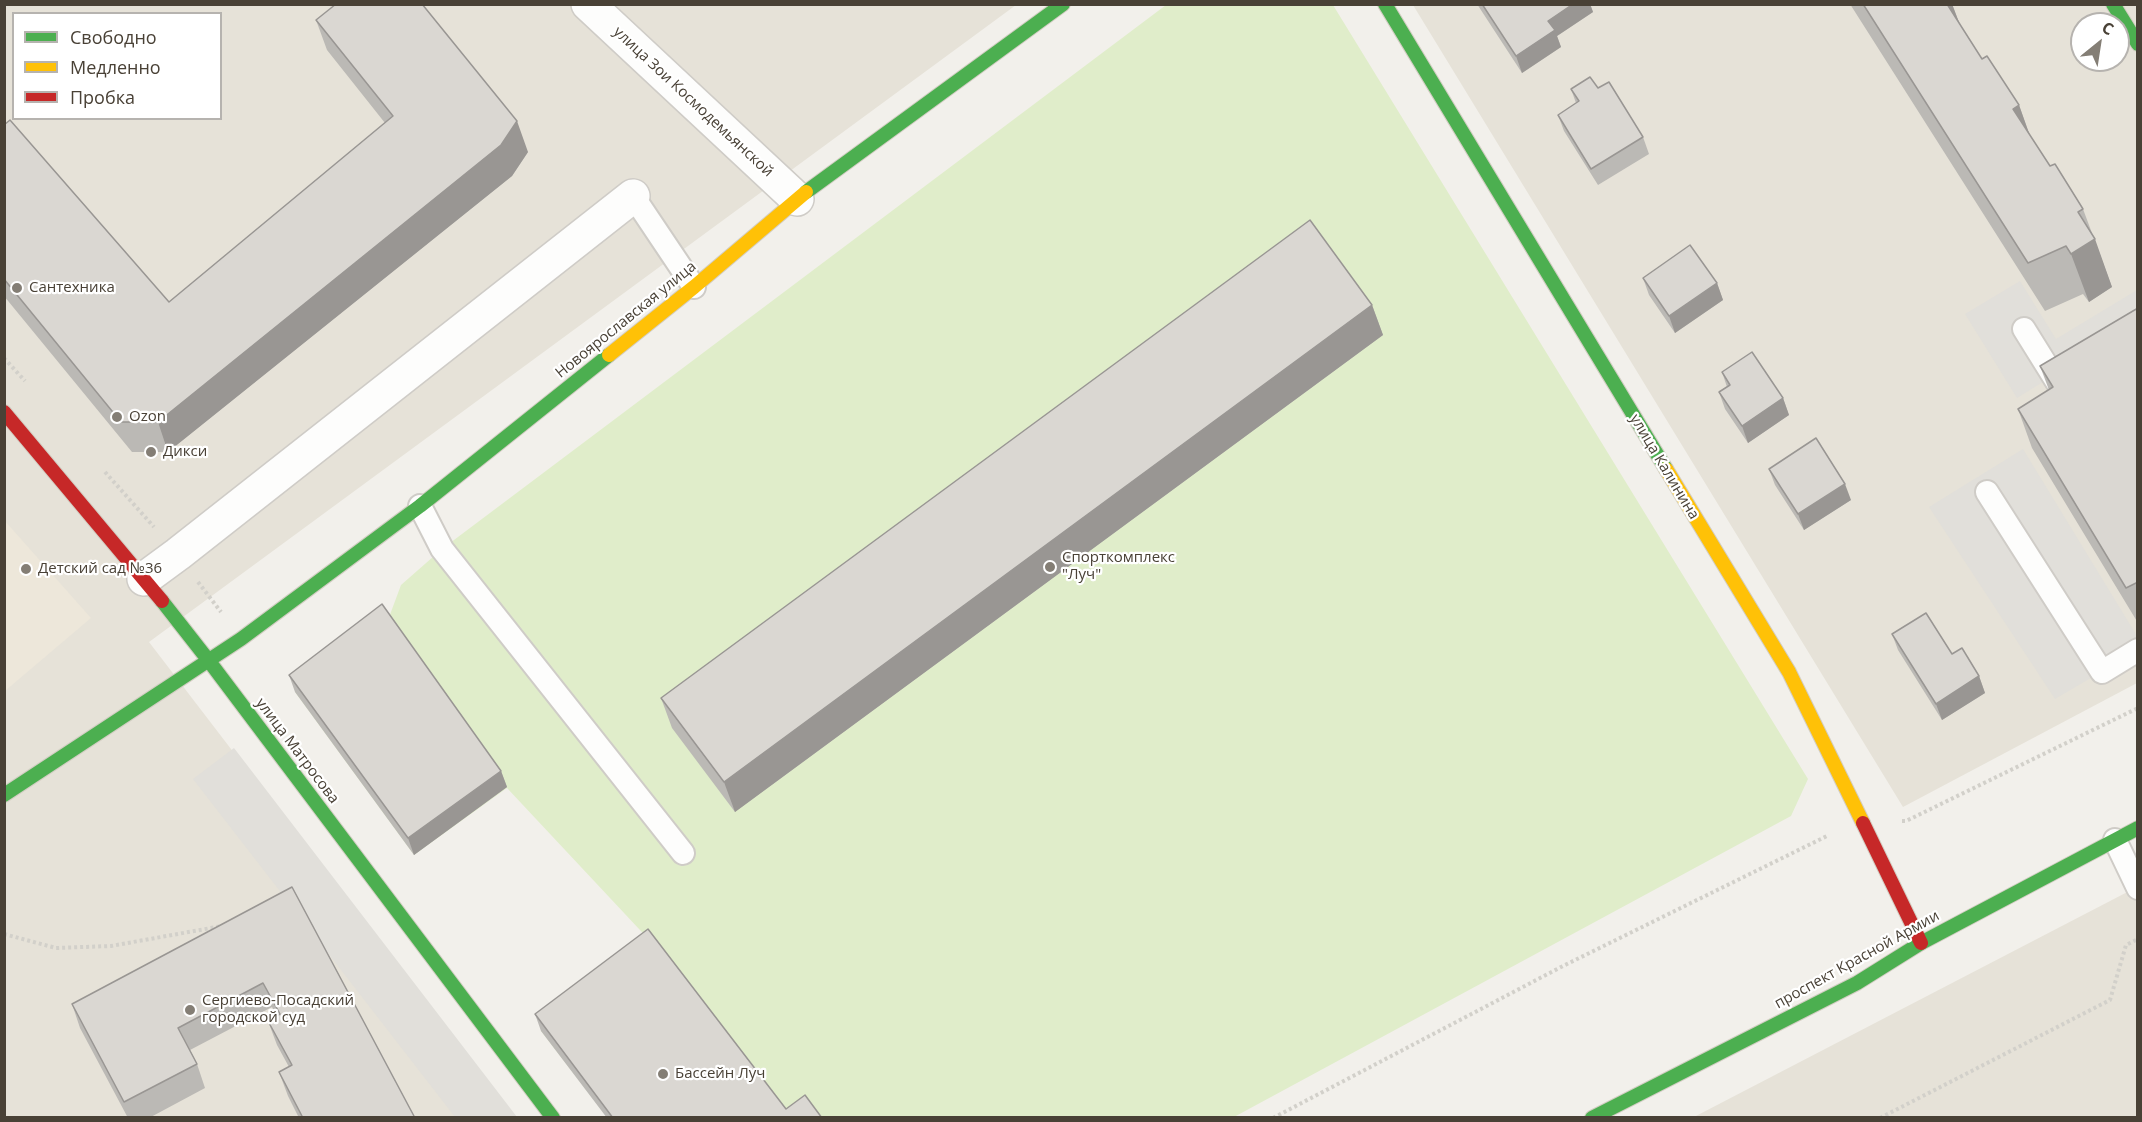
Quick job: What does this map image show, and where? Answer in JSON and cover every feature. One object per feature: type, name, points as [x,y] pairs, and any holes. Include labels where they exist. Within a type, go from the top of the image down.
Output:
[{"type":"street","name":"улица Зои Космодемьянской","points":[[588,4],[797,199]]},
{"type":"street","name":"Новоярославская улица","points":[[4,795],[241,639],[420,506],[694,287],[797,199],[1064,4]]},
{"type":"street","name":"улица Калинина","points":[[1385,4],[1789,672],[1921,943]]},
{"type":"street","points":[[2113,4],[2138,44]]},
{"type":"street","points":[[144,579],[633,196]]},
{"type":"street","name":"улица Матросова","points":[[4,412],[144,579],[208,661],[553,1118]]},
{"type":"street","name":"проспект Красной Армии","points":[[1592,1118],[1857,983],[1921,943],[2138,828]]},
{"type":"lane","points":[[633,196],[694,287]]},
{"type":"lane","points":[[2024,329],[2057,382],[2077,370]]},
{"type":"lane","points":[[1987,492],[2102,672],[2138,650]]},
{"type":"lane","points":[[420,506],[442,549],[683,853]]},
{"type":"lane","points":[[2115,840],[2138,888]]},
{"type":"path","points":[[1273,1118],[1563,966],[1860,820],[1906,822],[2138,708]]},
{"type":"path","points":[[4,934],[56,948],[111,946],[224,925]]},
{"type":"path","points":[[1880,1118],[2110,1000],[2126,945],[2138,939]]},
{"type":"shaded area","points":[[5,5],[1016,5],[149,642],[513,1117],[5,1118]]},
{"type":"shaded area","points":[[1413,5],[2137,5],[2137,683],[1903,807]]},
{"type":"shaded area","points":[[2020,281],[2056,339],[2137,290],[2137,324],[2017,398],[1965,314]]},
{"type":"shaded area","points":[[2023,449],[2137,636],[2137,651],[2055,699],[1929,507]]},
{"type":"shaded area","name":"Детский сад №36","points":[[5,521],[91,618],[4,691]]},
{"type":"shaded area","points":[[234,748],[517,1117],[455,1117],[193,779]]},
{"type":"shaded area","points":[[2137,887],[2137,1117],[1694,1117]]},
{"type":"green space","name":"Спорткомплекс \"Луч\"","points":[[1166,5],[1333,5],[1808,779],[1791,816],[1234,1117],[607,1117],[541,1031],[654,945],[507,788],[414,855],[295,692],[388,620],[401,585],[442,549]]},
{"type":"building","points":[[336,4],[422,4],[517,121],[501,145],[158,422],[121,422],[4,279],[4,125],[10,120],[169,302],[393,116],[316,20]]},
{"type":"building","points":[[1482,4],[1573,4],[1548,21],[1555,30],[1516,56]]},
{"type":"building","points":[[1863,4],[1947,4],[1982,59],[1987,56],[2019,105],[2013,109],[2050,166],[2055,164],[2083,209],[2078,212],[2095,239],[2071,254],[2066,246],[2028,263]]},
{"type":"building","points":[[1590,77],[1598,88],[1609,82],[1643,137],[1591,169],[1558,115],[1579,101],[1571,89]]},
{"type":"building","points":[[1310,220],[1372,305],[724,782],[661,698]]},
{"type":"building","points":[[1690,245],[1717,283],[1669,316],[1643,278]]},
{"type":"building","points":[[2138,308],[2138,582],[2126,588],[2018,409],[2053,387],[2040,366]]},
{"type":"building","points":[[1752,352],[1783,398],[1742,426],[1719,392],[1730,385],[1722,372]]},
{"type":"building","points":[[1816,438],[1845,484],[1798,514],[1769,469]]},
{"type":"building","points":[[382,604],[501,771],[408,838],[289,675]]},
{"type":"building","points":[[1926,613],[1952,654],[1962,648],[1979,676],[1936,704],[1892,634]]},
{"type":"building","points":[[292,887],[415,1118],[303,1118],[279,1072],[292,1065],[268,1021],[280,1014],[263,983],[178,1028],[197,1064],[124,1102],[72,1004]]},
{"type":"building","name":"Бассейн Луч","points":[[648,929],[786,1109],[805,1095],[822,1118],[613,1118],[535,1014]]},
{"type":"traffic: fast","points":[[806,192],[1063,4]]},
{"type":"traffic: fast","points":[[1385,4],[1666,469]]},
{"type":"traffic: fast","points":[[2113,4],[2138,44]]},
{"type":"traffic: fast","points":[[4,795],[241,639],[420,506],[609,355]]},
{"type":"traffic: fast","points":[[162,601],[553,1118]]},
{"type":"traffic: fast","points":[[1592,1118],[1857,983],[1921,943],[2138,828]]},
{"type":"traffic: slow","points":[[609,355],[806,192]]},
{"type":"traffic: slow","points":[[1666,469],[1789,672],[1863,823]]},
{"type":"traffic: jam","points":[[4,412],[162,601]]},
{"type":"traffic: jam","points":[[1863,823],[1921,943]]},
{"type":"place","name":"Сантехника","points":[[17,288]]},
{"type":"place","name":"Ozon","points":[[117,417]]},
{"type":"place","name":"Дикси","points":[[151,452]]},
{"type":"place","name":"Спорткомплекс \"Луч\"","points":[[1050,567]]},
{"type":"place","name":"Детский сад №36","points":[[26,569]]},
{"type":"place","name":"Сергиево-Посадский городской суд","points":[[190,1010]]},
{"type":"place","name":"Бассейн Луч","points":[[663,1074]]}]
